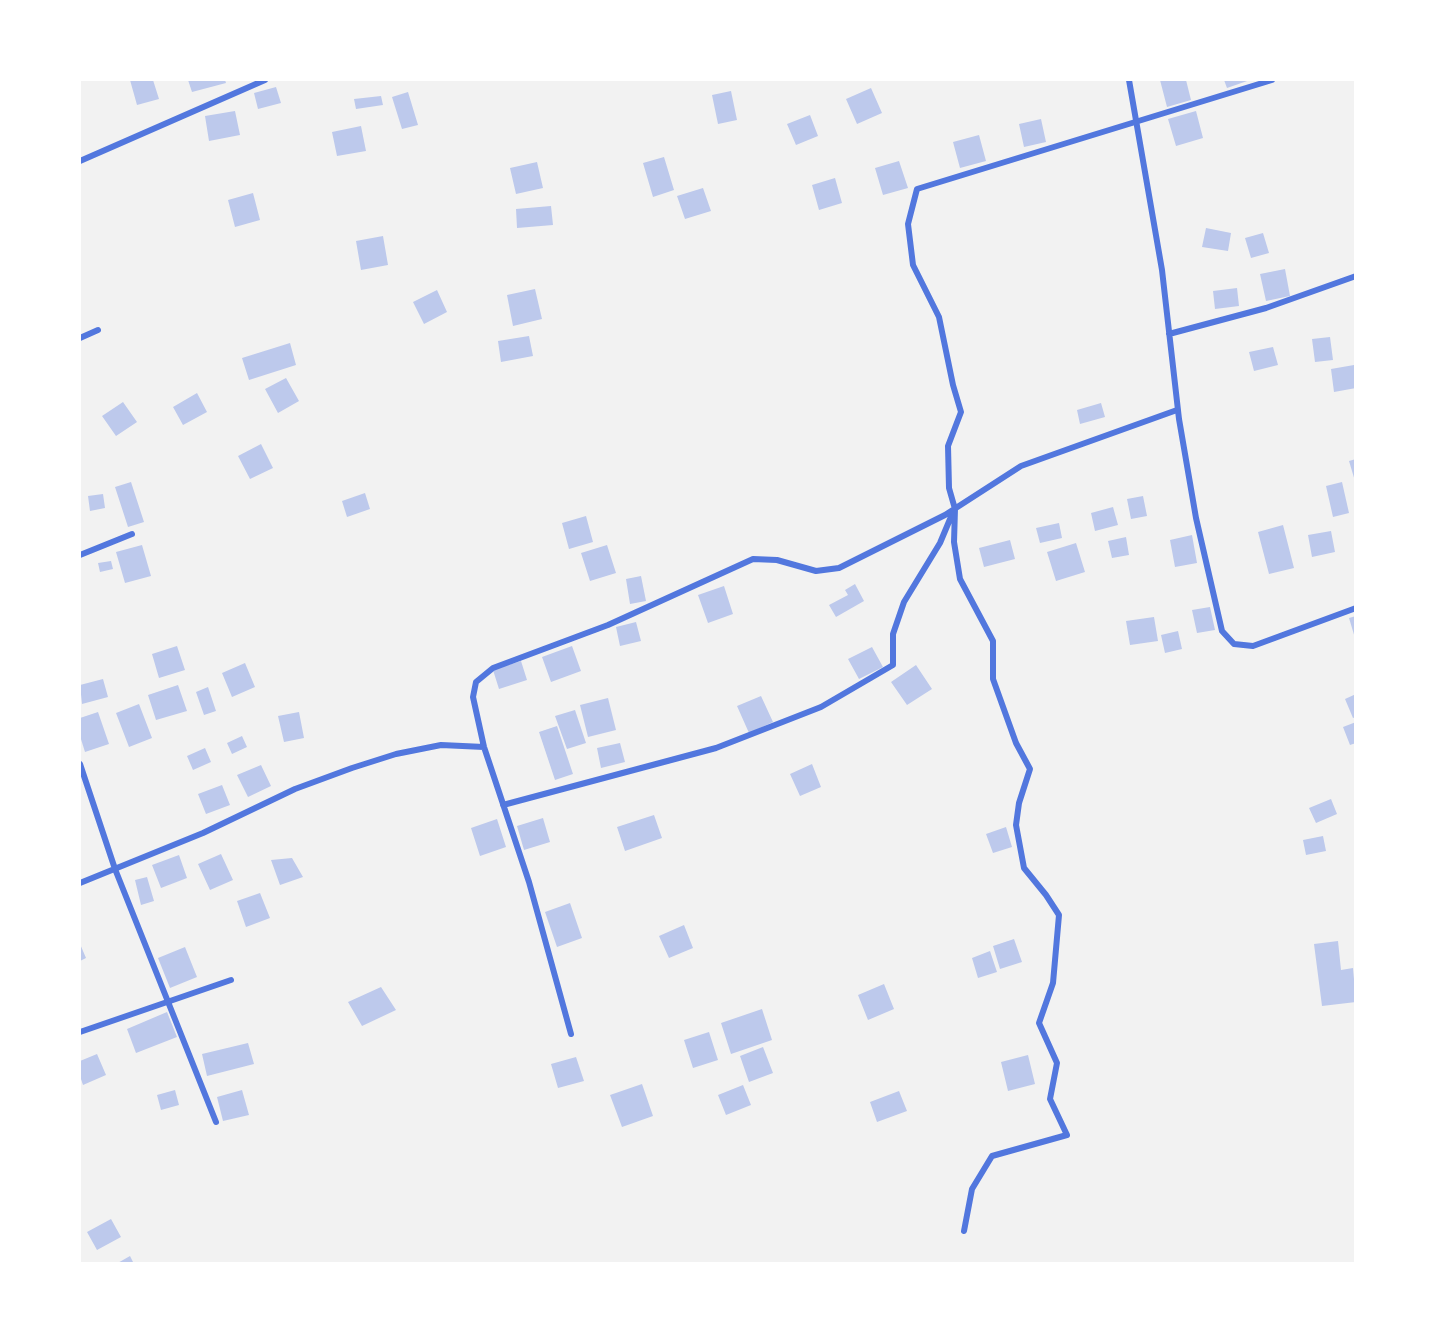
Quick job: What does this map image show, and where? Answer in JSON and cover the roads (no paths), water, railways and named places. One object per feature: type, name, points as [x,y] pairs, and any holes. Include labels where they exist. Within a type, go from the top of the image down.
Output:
[{"type":"street","points":[[80,161],[265,80]]},
{"type":"street","points":[[1129,80],[1162,270],[1178,410],[1196,518],[1222,631],[1234,644],[1252,646],[1356,608]]},
{"type":"street","points":[[964,1231],[972,1189],[992,1156],[1067,1134],[1050,1099],[1057,1063],[1039,1023],[1053,983],[1059,915],[1047,895],[1024,868],[1016,825],[1019,803],[1030,769],[1016,743],[993,679],[993,641],[960,579],[954,542],[955,509],[949,488],[948,446],[961,412],[950,375],[939,317],[913,265],[908,224],[917,189],[1272,80]]},
{"type":"street","points":[[1169,334],[1266,308],[1356,276]]},
{"type":"street","points":[[80,338],[98,330]]},
{"type":"street","points":[[571,1034],[529,882],[484,747],[473,697],[476,682],[493,668],[608,625],[753,560],[777,560],[816,571],[839,568],[955,509],[1021,466],[1178,410]]},
{"type":"street","points":[[503,805],[716,748],[821,707],[893,665],[893,634],[904,602],[940,543],[955,509]]},
{"type":"street","points":[[80,555],[132,534]]},
{"type":"street","points":[[80,883],[203,832],[295,789],[352,768],[396,754],[441,745],[484,747]]},
{"type":"street","points":[[80,764],[115,869],[216,1122]]},
{"type":"street","points":[[80,1032],[231,980]]}]
